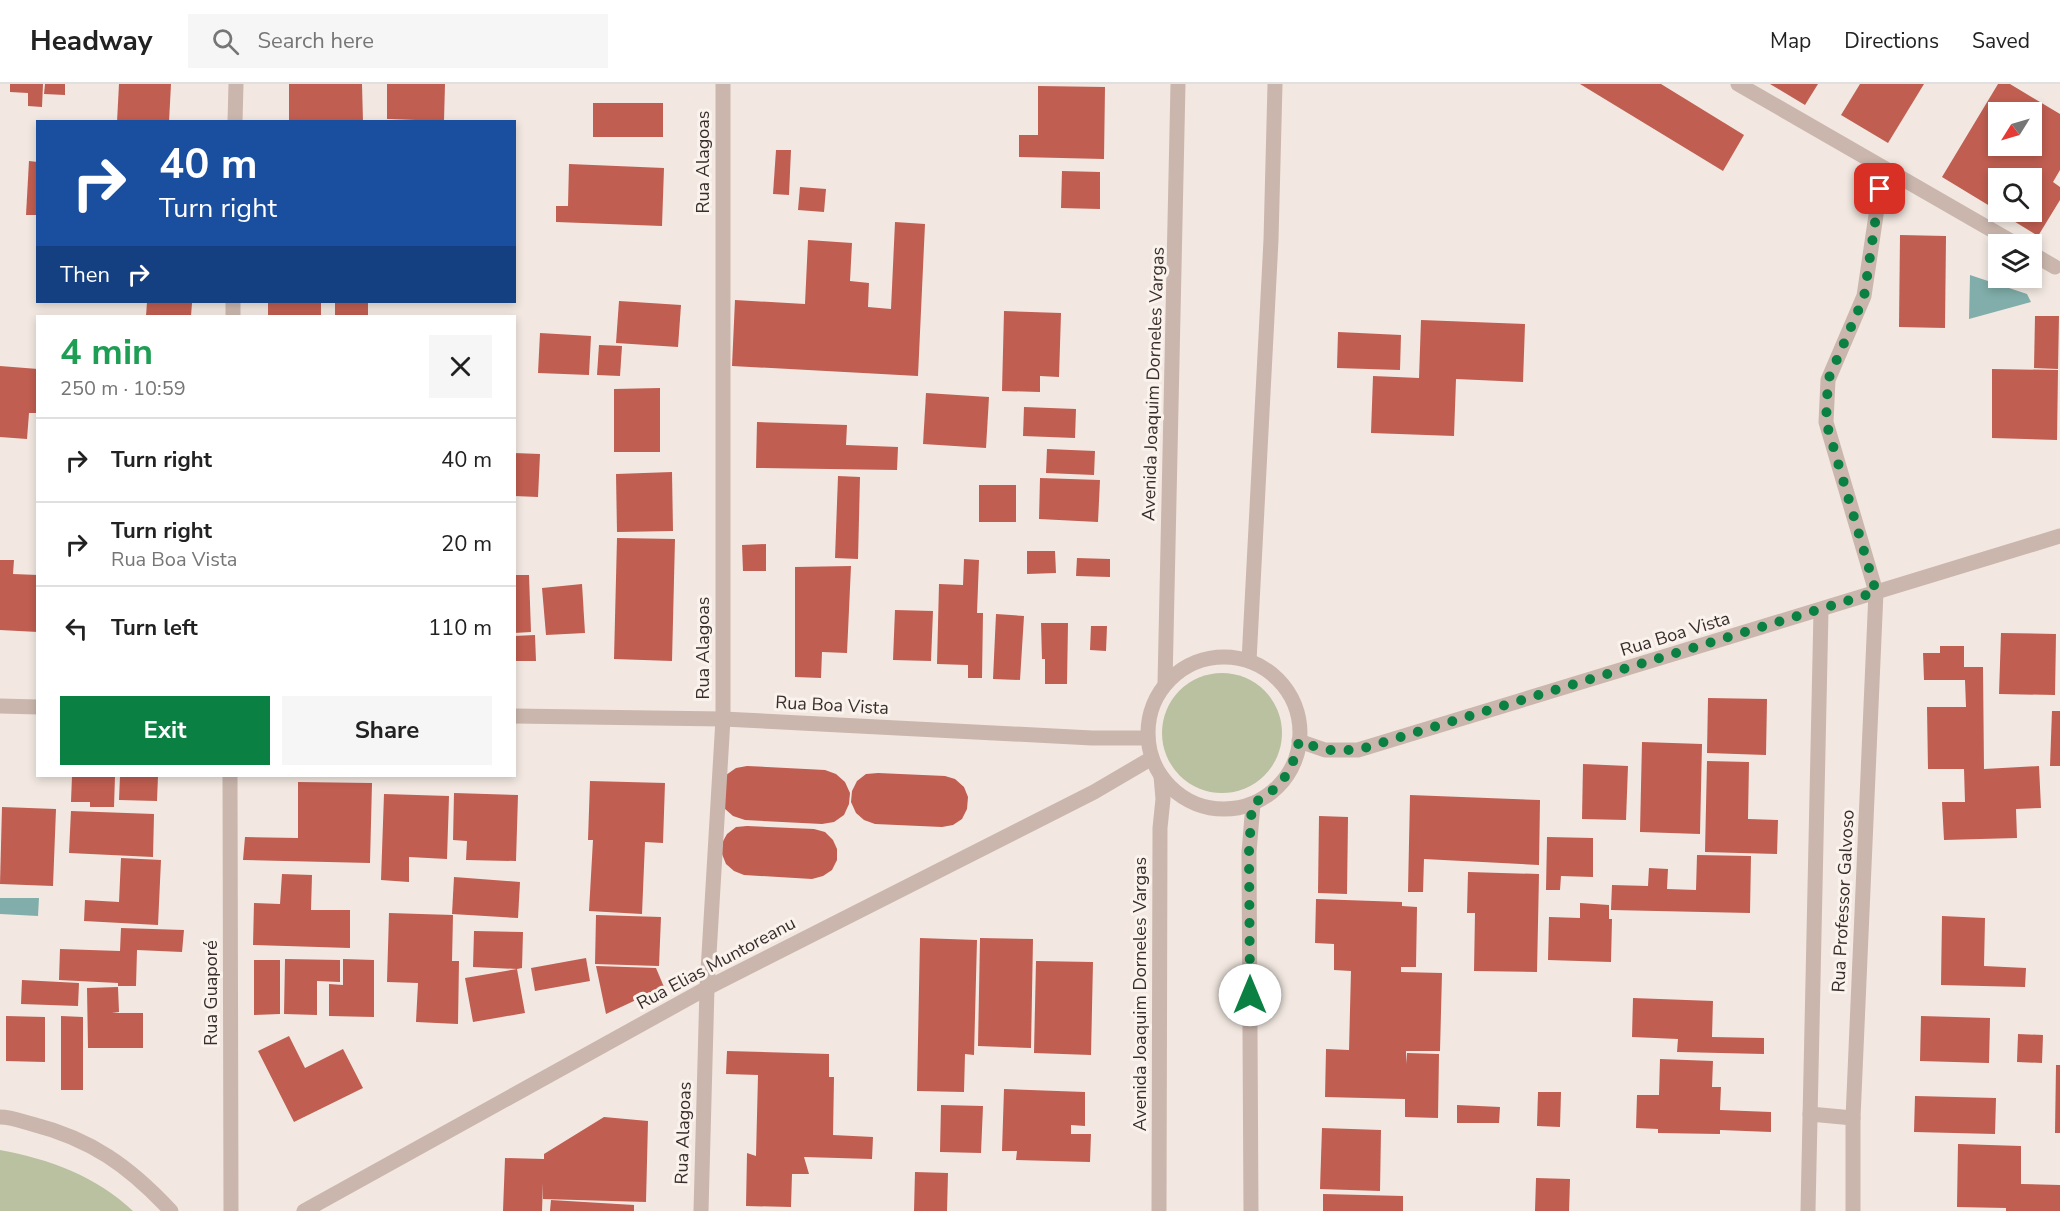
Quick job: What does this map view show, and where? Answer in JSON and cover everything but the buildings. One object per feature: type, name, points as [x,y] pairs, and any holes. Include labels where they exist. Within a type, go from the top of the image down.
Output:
[{"type":"street","points":[[235,120],[236,84]]},
{"type":"street","name":"Rua Alagoas","points":[[701,1211],[707,988],[723,719],[723,84]]},
{"type":"street","name":"Avenida Joaquim Dorneles Vargas","points":[[1165,684],[1178,84]]},
{"type":"street","points":[[1249,661],[1271,240],[1275,84]]},
{"type":"street","points":[[1738,84],[1998,234]]},
{"type":"street","name":"Rua Professor Galvoso","points":[[1853,1211],[1853,1118],[1876,592],[1826,422],[1828,380],[1864,297],[1883,168]]},
{"type":"street","points":[[2042,259],[2055,267]]},
{"type":"street","name":"Rua Boa Vista","points":[[1299,741],[1325,750],[1358,750],[2060,536]]},
{"type":"street","name":"Rua Professor Galvoso","points":[[1808,1211],[1821,610]]},
{"type":"street","points":[[1212,657],[1231,657],[1249,661],[1267,670],[1282,684],[1293,701],[1299,721],[1299,741],[1295,761],[1285,779],[1270,794],[1252,804],[1233,808],[1212,808],[1192,802],[1175,792],[1161,776],[1152,758],[1148,738],[1149,717],[1155,700],[1165,684],[1178,671],[1194,663],[1212,657]]},
{"type":"street","points":[[0,706],[36,707]]},
{"type":"street","name":"Rua Boa Vista","points":[[516,716],[723,719],[1092,738],[1148,738]]},
{"type":"street","name":"Rua Elias Muntoreanu","points":[[304,1211],[707,988],[1094,792],[1152,758]]},
{"type":"street","name":"Avenida Joaquim Dorneles Vargas","points":[[1159,1211],[1160,828],[1163,799],[1161,776]]},
{"type":"street","name":"Rua Guaporé","points":[[230,777],[231,1211]]},
{"type":"street","points":[[1251,1211],[1249,852],[1252,804]]},
{"type":"street","points":[[1810,1114],[1853,1118]]},
{"type":"street","points":[[0,1117],[56,1130],[103,1152],[144,1182],[171,1211]]},
{"type":"green space","points":[[1222,673],[1245,677],[1265,690],[1278,710],[1282,733],[1278,756],[1265,776],[1245,789],[1222,793],[1199,789],[1179,776],[1166,756],[1162,733],[1166,710],[1179,690],[1199,677]]},
{"type":"green space","points":[[0,1150],[36,1158],[71,1171],[104,1188],[133,1211],[0,1211]]},
{"type":"water","points":[[1970,275],[1988,281],[1988,288],[2009,288],[2027,294],[2031,302],[1969,319]]},
{"type":"water","points":[[0,898],[39,898],[38,916],[0,914]]},
{"type":"route","points":[[1250,995],[1249,852],[1252,804],[1270,794],[1285,779],[1295,761],[1299,741],[1325,750],[1358,750],[1876,592],[1826,422],[1828,380],[1864,297],[1880,189]]}]
